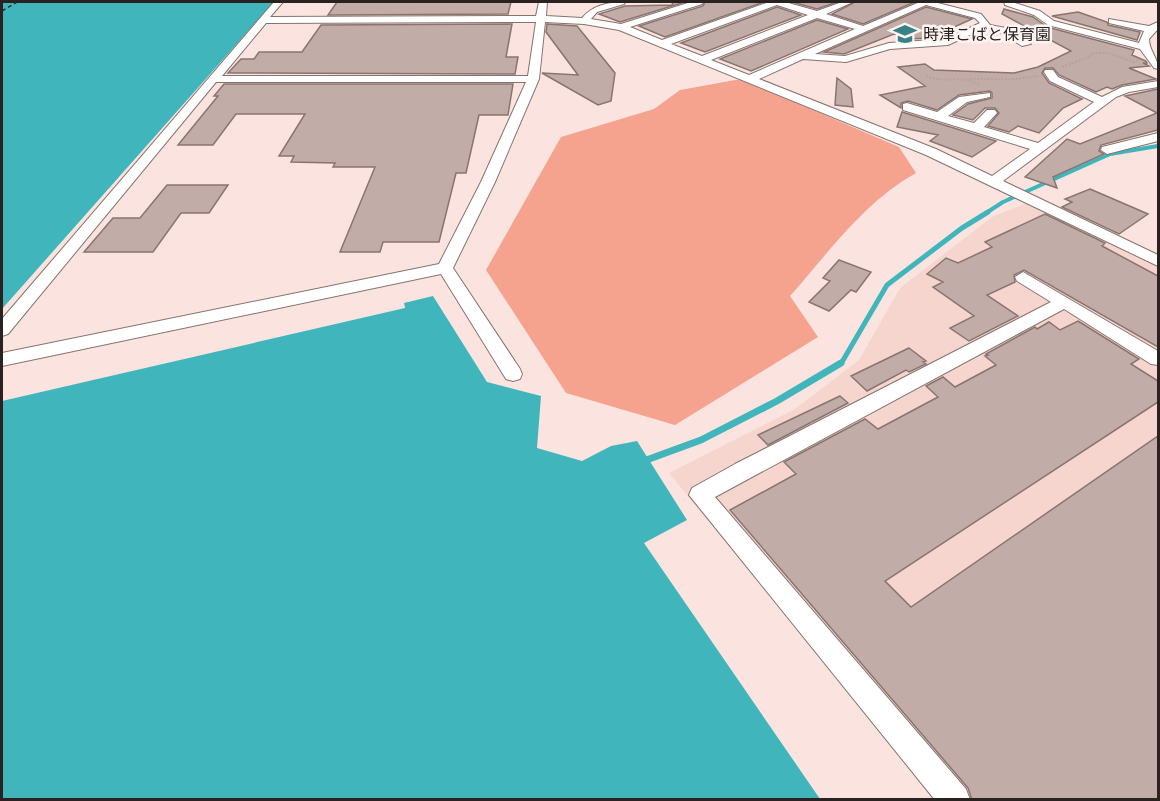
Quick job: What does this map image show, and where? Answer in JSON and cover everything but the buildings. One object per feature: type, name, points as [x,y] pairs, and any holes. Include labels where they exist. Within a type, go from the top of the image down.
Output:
[{"type":"street","points":[[2,330],[278,2]]},
{"type":"street","points":[[445,268],[488,182],[532,79],[543,2]]},
{"type":"street","points":[[584,21],[594,10],[621,2]]},
{"type":"street","points":[[621,27],[699,2]]},
{"type":"street","points":[[663,43],[777,2],[864,29]]},
{"type":"street","points":[[703,59],[849,2]]},
{"type":"street","points":[[749,78],[800,56],[864,29],[926,2],[978,16],[986,24],[948,42],[889,46],[846,59],[800,56]]},
{"type":"street","points":[[1008,3],[1037,13],[1052,23],[1144,47]]},
{"type":"street","points":[[261,20],[542,19],[584,21],[621,27],[931,152],[1158,261]]},
{"type":"street","points":[[1112,21],[1154,27]]},
{"type":"street","points":[[982,26],[1003,30],[1026,44]]},
{"type":"street","points":[[1154,27],[1144,36],[1144,47],[1158,66]]},
{"type":"street","points":[[1049,72],[1054,79],[1101,101]]},
{"type":"street","points":[[214,79],[532,79]]},
{"type":"street","points":[[993,182],[1101,101],[1126,89],[1158,84]]},
{"type":"street","points":[[939,116],[963,99],[986,95]]},
{"type":"street","points":[[907,107],[1038,147]]},
{"type":"street","points":[[975,129],[991,113]]},
{"type":"street","points":[[1107,150],[1158,137]]},
{"type":"street","points":[[2,360],[445,268]]},
{"type":"street","points":[[445,268],[513,374]]},
{"type":"street","points":[[1023,277],[1158,359]]},
{"type":"street","points":[[955,800],[700,495],[743,470],[1064,302]]},
{"type":"path","points":[[926,76],[937,81],[970,79],[980,85],[960,91],[963,99]]},
{"type":"shaded area","points":[[741,79],[899,147],[916,173],[880,198],[864,213],[833,245],[790,296],[818,337],[675,425],[566,393],[486,270],[561,137],[654,109],[680,90]]},
{"type":"shaded area","points":[[1027,203],[1158,267],[1158,799],[935,799],[669,473],[795,409],[859,360],[900,288],[992,217]]},
{"type":"water","points":[[2,2],[274,2],[2,309]]},
{"type":"water","points":[[433,296],[487,382],[541,396],[537,448],[582,461],[611,446],[637,441],[687,520],[644,543],[820,799],[2,799],[2,401],[405,308],[404,303]]},
{"type":"waterway","points":[[986,213],[1003,202],[1110,154],[1158,146]]},
{"type":"waterway","points":[[838,364],[842,362],[887,285],[962,228],[988,212]]},
{"type":"waterway","points":[[641,462],[701,440],[777,401],[841,363]]},
{"type":"ferry route","points":[[2,11],[17,2]]},
{"type":"place","name":"時津こばと保育園","points":[[905,34]]}]
